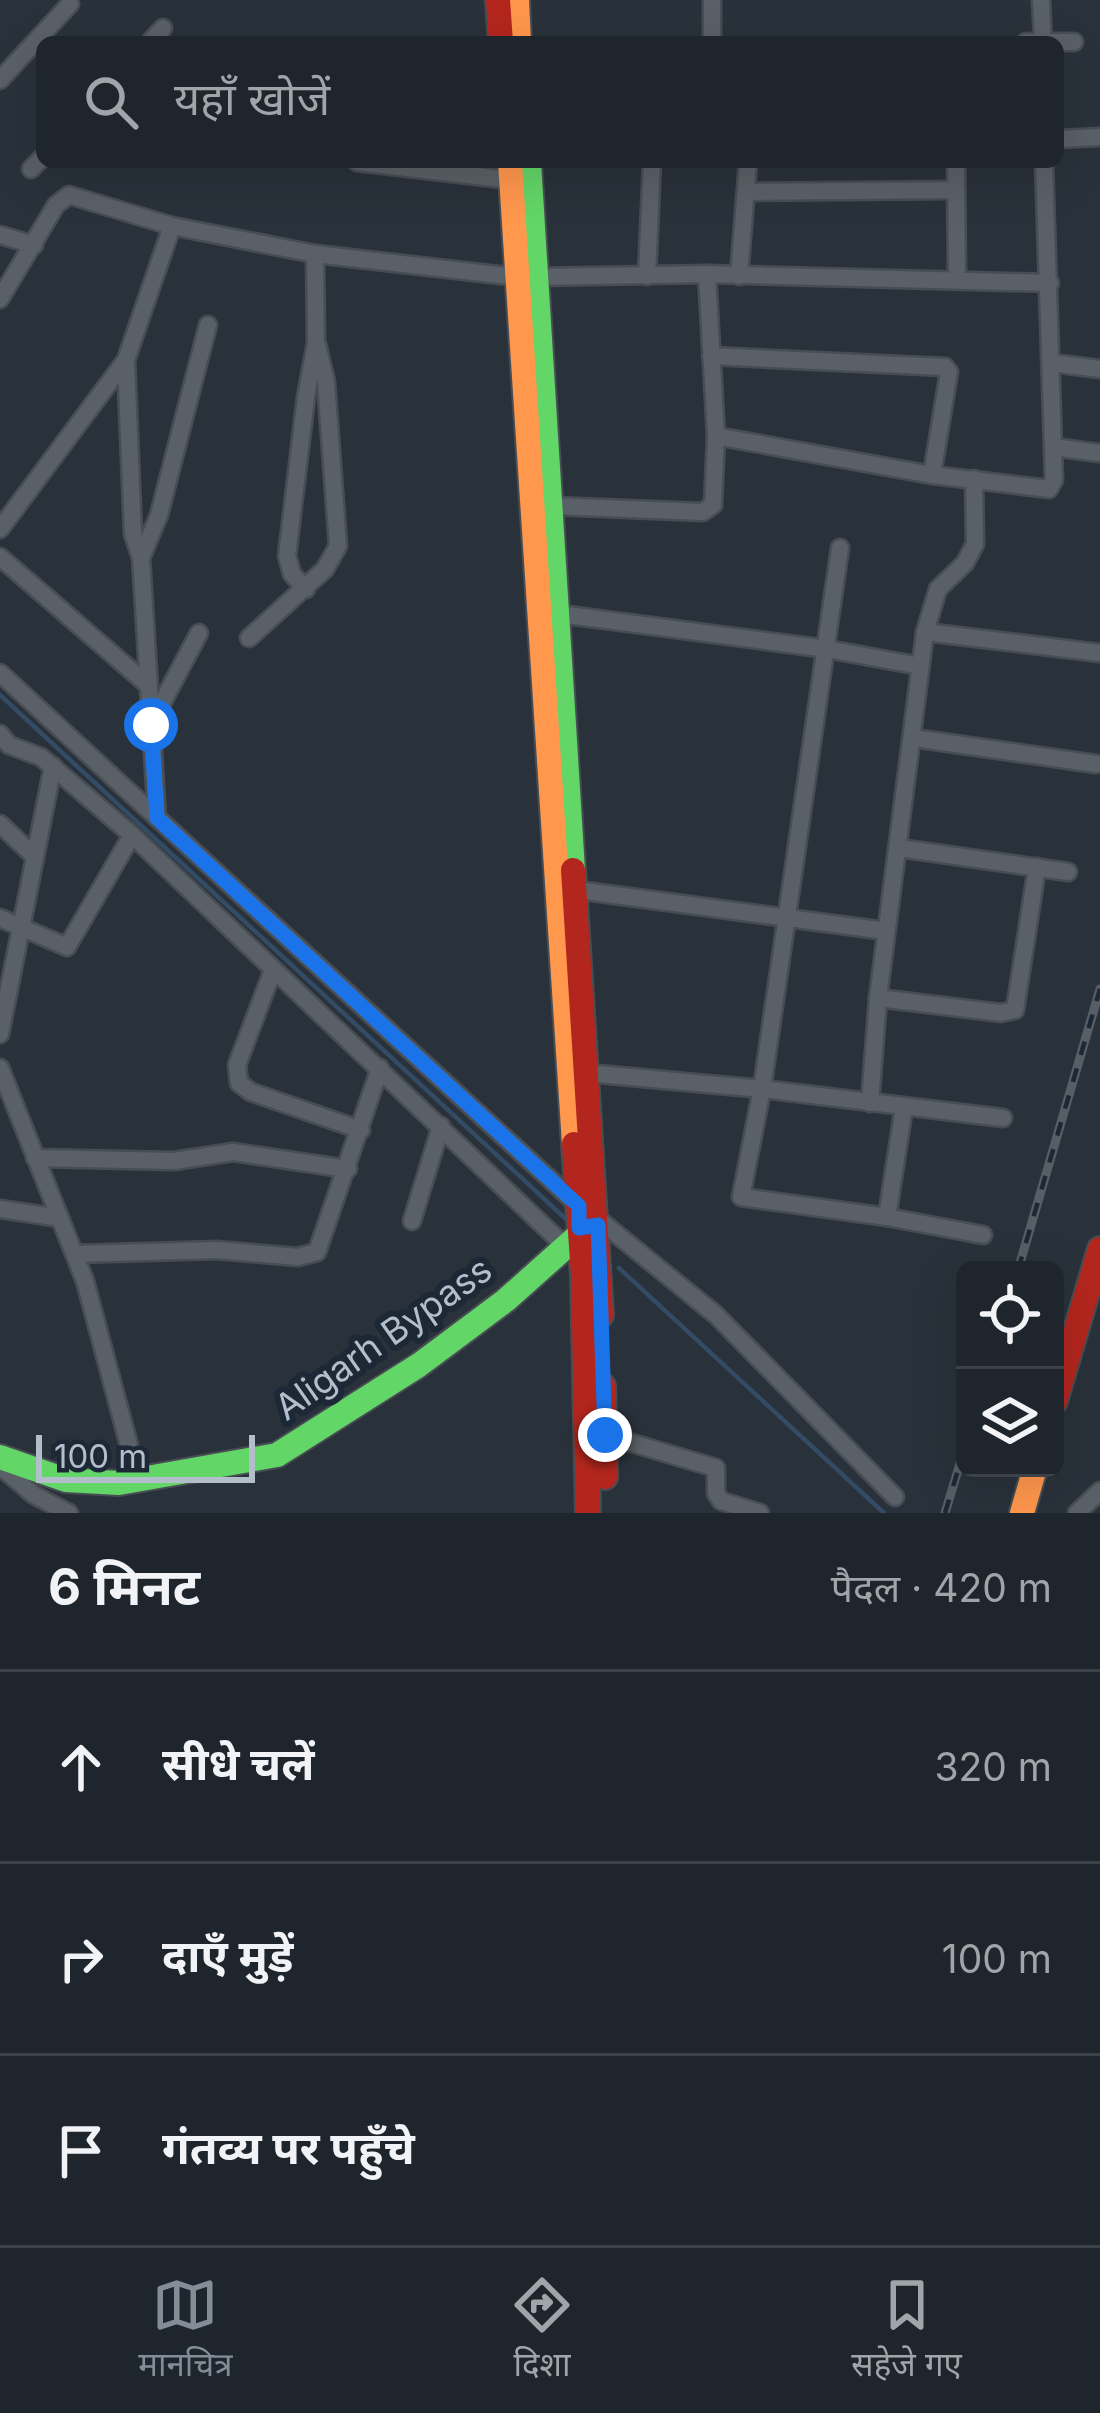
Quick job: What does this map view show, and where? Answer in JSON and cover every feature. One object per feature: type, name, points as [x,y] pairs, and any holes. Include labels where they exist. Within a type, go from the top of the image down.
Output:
[{"type":"main road","points":[[498,0],[501,36]]},
{"type":"main road","points":[[517,0],[519,36]]},
{"type":"main road","points":[[516,168],[560,614],[587,1072],[583,1226],[605,1435],[604,1513]]},
{"type":"main road","points":[[526,277],[583,1226],[588,1513]]},
{"type":"main road","name":"Aligarh Bypass","points":[[0,1457],[66,1480],[118,1483],[277,1455],[419,1365],[506,1300],[583,1226]]},
{"type":"main road","points":[[1064,1371],[1100,1249]]},
{"type":"main road","points":[[1022,1513],[1032,1477]]},
{"type":"street","points":[[712,0],[712,36]]},
{"type":"street","points":[[1041,0],[1043,36]]},
{"type":"street","points":[[41,36],[70,4]]},
{"type":"street","points":[[0,80],[36,41]]},
{"type":"street","points":[[1064,42],[1074,42]]},
{"type":"street","points":[[1064,139],[1100,137]]},
{"type":"street","points":[[646,276],[652,168]]},
{"type":"street","points":[[739,276],[748,168]]},
{"type":"street","points":[[956,168],[957,280]]},
{"type":"street","points":[[716,436],[932,475],[1049,489],[1054,480],[1044,168]]},
{"type":"street","points":[[747,192],[956,190]]},
{"type":"street","points":[[0,299],[56,205],[69,195],[172,226],[315,254],[526,277],[706,274],[1050,283]]},
{"type":"street","points":[[0,529],[125,360],[172,226]]},
{"type":"street","points":[[0,235],[34,245]]},
{"type":"street","points":[[306,589],[292,574],[287,556],[316,343],[315,254]]},
{"type":"street","points":[[552,506],[709,510],[714,497],[716,436],[706,274]]},
{"type":"street","points":[[141,558],[159,515],[208,325]]},
{"type":"street","points":[[249,638],[332,561],[338,537],[324,370],[316,343]]},
{"type":"street","points":[[711,356],[945,367],[949,372],[932,475]]},
{"type":"street","points":[[125,360],[133,534],[141,558],[157,818]]},
{"type":"street","points":[[1052,363],[1100,369]]},
{"type":"street","points":[[1053,448],[1100,453]]},
{"type":"street","points":[[869,1103],[925,632],[938,590],[965,563],[975,544],[974,479]]},
{"type":"street","points":[[840,548],[762,1089],[741,1197],[983,1234]]},
{"type":"street","points":[[0,557],[148,685]]},
{"type":"street","points":[[560,614],[920,666]]},
{"type":"street","points":[[925,632],[1100,653]]},
{"type":"street","points":[[151,725],[199,633]]},
{"type":"street","points":[[0,673],[583,1226]]},
{"type":"street","points":[[0,734],[8,745],[29,750],[53,766],[131,835],[441,1126],[716,1315],[895,1497]]},
{"type":"street","points":[[913,738],[1096,764]]},
{"type":"street","points":[[0,1034],[53,766]]},
{"type":"street","points":[[0,824],[33,855]]},
{"type":"street","points":[[0,918],[68,947],[131,835]]},
{"type":"street","points":[[899,848],[1068,872]]},
{"type":"street","points":[[878,998],[1000,1013],[1015,1010],[1037,867]]},
{"type":"street","points":[[577,890],[886,931]]},
{"type":"street","points":[[273,970],[237,1065],[239,1083],[251,1092],[361,1130]]},
{"type":"street","points":[[0,1068],[75,1254],[137,1479]]},
{"type":"street","points":[[75,1254],[217,1250],[306,1256],[321,1246],[380,1068]]},
{"type":"street","points":[[587,1072],[1004,1118]]},
{"type":"street","points":[[887,1217],[904,1107]]},
{"type":"street","points":[[412,1221],[441,1126]]},
{"type":"street","points":[[35,1158],[174,1161],[233,1152],[348,1169]]},
{"type":"street","points":[[0,1209],[61,1218]]},
{"type":"street","points":[[605,1435],[716,1468],[716,1493],[721,1501],[760,1513]]},
{"type":"street","points":[[0,1466],[33,1504],[69,1513]]},
{"type":"street","points":[[1077,1513],[1100,1491]]},
{"type":"waterway","points":[[0,695],[568,1221]]},
{"type":"waterway","points":[[619,1268],[884,1513]]},
{"type":"railway","points":[[1021,1261],[1100,989]]},
{"type":"railway","points":[[945,1513],[956,1477]]},
{"type":"traffic: fast","points":[[529,168],[573,870]]},
{"type":"traffic: fast","points":[[0,1457],[66,1480],[119,1483],[277,1455],[419,1365],[506,1300],[580,1234]]},
{"type":"traffic: slow","points":[[517,0],[519,36]]},
{"type":"traffic: slow","points":[[510,168],[574,1144]]},
{"type":"traffic: slow","points":[[1022,1513],[1032,1477]]},
{"type":"traffic: jam","points":[[498,0],[501,36]]},
{"type":"traffic: jam","points":[[573,870],[601,1315]]},
{"type":"traffic: jam","points":[[574,1144],[583,1276],[588,1513]]},
{"type":"traffic: jam","points":[[1064,1371],[1100,1249]]},
{"type":"traffic: jam","points":[[603,1386],[605,1477]]},
{"type":"route","points":[[151,725],[157,818],[579,1206],[579,1228],[598,1225],[605,1435]]}]
